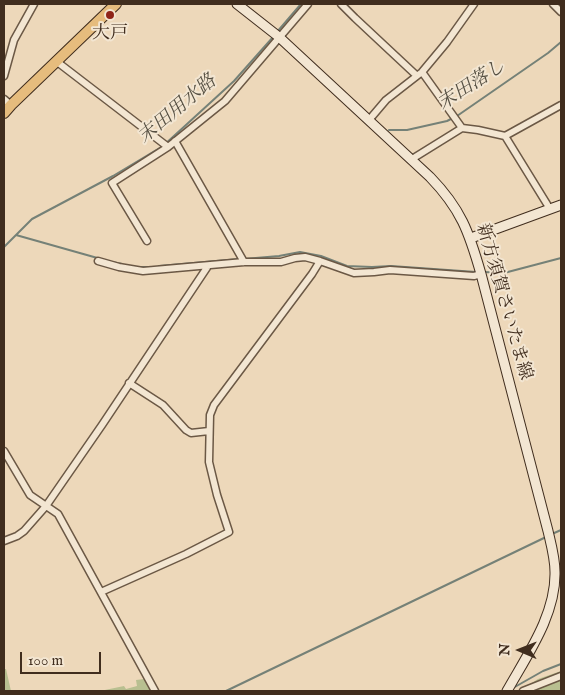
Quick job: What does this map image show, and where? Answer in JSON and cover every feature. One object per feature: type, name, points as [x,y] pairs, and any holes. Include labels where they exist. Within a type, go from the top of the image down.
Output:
[{"type":"main road","points":[[4,113],[7,102],[56,61],[116,4]]},
{"type":"main road","name":"新方須賀さいたま線","points":[[237,4],[279,37],[430,176],[449,198],[471,238],[548,531],[558,576],[547,616],[507,691]]},
{"type":"main road","points":[[471,238],[561,205]]},
{"type":"street","points":[[4,76],[14,40],[34,4]]},
{"type":"street","points":[[147,241],[112,183],[168,147],[224,101],[308,4]]},
{"type":"street","points":[[341,4],[419,73],[462,128]]},
{"type":"street","points":[[369,120],[386,100],[419,73],[446,42],[474,4]]},
{"type":"street","points":[[553,4],[561,12]]},
{"type":"street","points":[[56,61],[168,147]]},
{"type":"street","points":[[412,160],[462,128],[505,136],[561,105]]},
{"type":"street","points":[[505,136],[550,209]]},
{"type":"street","points":[[175,141],[244,262]]},
{"type":"street","points":[[98,261],[143,271],[244,262],[281,262],[305,257],[354,273],[390,270],[474,276],[481,274]]},
{"type":"street","points":[[101,592],[186,554],[229,532],[209,462],[210,415],[214,405],[320,261]]},
{"type":"street","points":[[4,542],[24,531],[46,506],[208,266]]},
{"type":"street","points":[[129,383],[162,405],[186,430],[191,433],[209,432]]},
{"type":"street","points":[[4,451],[30,495],[58,514],[155,691]]},
{"type":"street","points":[[523,691],[561,676]]},
{"type":"green space","points":[[4,669],[6,669],[11,691],[4,691]]},
{"type":"green space","points":[[561,671],[561,691],[519,691],[538,679]]},
{"type":"green space","points":[[144,679],[151,691],[100,691],[124,686],[126,689],[137,686],[136,680]]},
{"type":"waterway","name":"末田用水路","points":[[277,32],[301,4]]},
{"type":"waterway","name":"末田用水路","points":[[4,247],[32,219],[113,176],[163,146],[234,81],[274,36]]},
{"type":"waterway","name":"末田落し","points":[[457,116],[561,42]]},
{"type":"waterway","name":"末田落し","points":[[389,130],[407,130],[453,118]]},
{"type":"waterway","points":[[16,235],[101,259]]},
{"type":"waterway","points":[[244,259],[300,252],[321,256],[347,266],[391,266],[476,272]]},
{"type":"waterway","points":[[484,272],[504,273],[561,258]]},
{"type":"waterway","points":[[159,266],[239,259]]},
{"type":"waterway","points":[[112,262],[122,264]]},
{"type":"waterway","points":[[134,267],[152,267]]},
{"type":"waterway","points":[[552,534],[561,530]]},
{"type":"waterway","points":[[226,691],[546,537]]},
{"type":"waterway","points":[[513,688],[543,671],[561,664]]},
{"type":"place","name":"大戸","points":[[110,15]]}]
